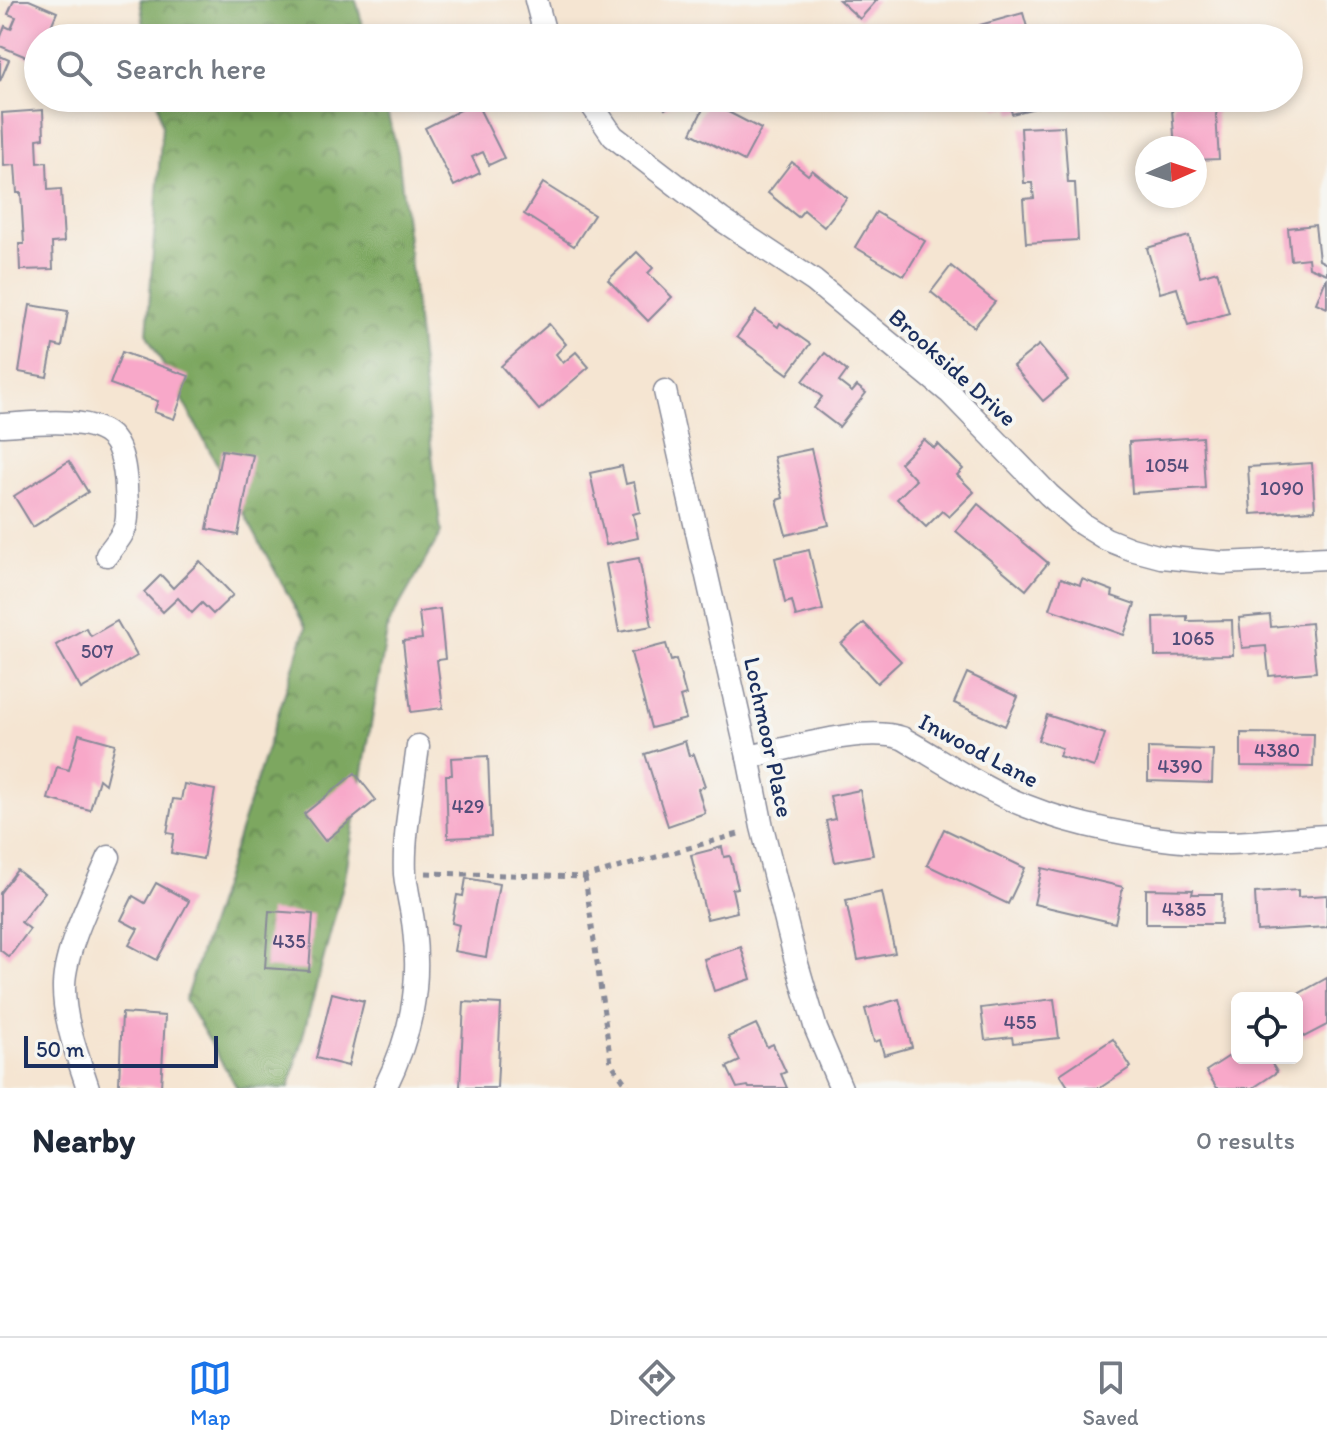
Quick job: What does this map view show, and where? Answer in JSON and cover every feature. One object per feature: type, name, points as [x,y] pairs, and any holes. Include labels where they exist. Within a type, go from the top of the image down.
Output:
[{"type":"street","points":[[536,0],[542,24]]},
{"type":"street","name":"Brookside Drive","points":[[597,112],[613,136],[722,220],[814,281],[950,393],[1049,495],[1094,532],[1131,549],[1195,562],[1327,558]]},
{"type":"street","name":"Lochmoor Place","points":[[665,391],[762,827],[816,1029],[841,1088]]},
{"type":"street","points":[[0,425],[77,424],[98,428],[112,438],[118,447],[125,478],[126,524],[107,555]]},
{"type":"street","name":"Inwood Lane","points":[[748,757],[860,735],[891,734],[996,793],[1027,807],[1072,821],[1144,837],[1194,843],[1248,843],[1327,836]]},
{"type":"street","points":[[385,1088],[409,1030],[416,979],[414,927],[405,872],[418,746]]},
{"type":"street","points":[[88,1088],[74,1044],[64,985],[72,945],[109,857]]},
{"type":"path","points":[[405,872],[585,877],[762,827]]},
{"type":"path","points":[[585,877],[611,1063],[629,1088]]},
{"type":"green space","points":[[140,0],[356,0],[362,24],[144,24]]},
{"type":"green space","points":[[160,112],[387,112],[398,152],[441,533],[388,625],[345,878],[289,1088],[237,1088],[185,1000],[306,628],[147,335],[162,126]]},
{"type":"building","points":[[14,0],[29,0],[57,12],[52,24],[24,24],[24,56],[0,46],[5,26],[11,29],[16,17],[8,14]]},
{"type":"building","points":[[839,0],[877,0],[860,19]]},
{"type":"building","points":[[1023,13],[1026,24],[984,24]]},
{"type":"building","points":[[0,56],[9,60],[0,81]]},
{"type":"building","points":[[43,112],[44,138],[37,139],[38,163],[47,162],[48,190],[61,189],[64,242],[52,243],[53,269],[20,270],[19,244],[24,244],[21,193],[17,193],[15,165],[4,166],[2,113]]},
{"type":"building","points":[[456,112],[481,112],[504,158],[489,165],[483,152],[472,157],[480,173],[454,186],[425,128]]},
{"type":"building","points":[[702,112],[728,112],[761,129],[744,161],[691,133]]},
{"type":"building","points":[[1172,112],[1217,112],[1219,159],[1207,160],[1207,136],[1174,136]]},
{"type":"building","points":[[1064,126],[1068,183],[1075,183],[1078,240],[1026,243],[1023,199],[1034,198],[1032,183],[1024,183],[1021,128]]},
{"type":"building","points":[[792,162],[808,175],[812,170],[847,198],[824,227],[804,210],[798,217],[768,193]]},
{"type":"building","points":[[543,183],[594,215],[574,246],[524,214]]},
{"type":"building","points":[[876,212],[925,241],[904,276],[855,247]]},
{"type":"building","points":[[1315,225],[1319,260],[1327,264],[1327,274],[1309,267],[1308,258],[1291,260],[1288,228]]},
{"type":"building","points":[[1189,236],[1200,276],[1217,271],[1229,313],[1188,325],[1177,288],[1160,293],[1147,248]]},
{"type":"building","points":[[637,252],[653,268],[648,273],[672,297],[648,321],[608,280]]},
{"type":"building","points":[[951,266],[995,302],[974,327],[931,292]]},
{"type":"building","points":[[1327,277],[1327,308],[1316,303]]},
{"type":"building","points":[[30,305],[68,311],[62,347],[53,345],[47,377],[19,372]]},
{"type":"building","points":[[756,311],[810,344],[788,374],[737,337]]},
{"type":"building","points":[[549,324],[566,344],[556,354],[563,363],[576,352],[589,367],[539,410],[501,366]]},
{"type":"building","points":[[1039,345],[1068,380],[1043,401],[1013,366]]},
{"type":"building","points":[[122,352],[189,376],[174,419],[154,412],[158,401],[110,384]]},
{"type":"building","points":[[825,353],[847,371],[839,382],[852,392],[857,386],[866,393],[839,427],[814,408],[822,397],[803,381]]},
{"type":"building","points":[[1202,437],[1205,488],[1132,493],[1129,442]]},
{"type":"building","points":[[924,439],[934,448],[938,444],[963,469],[957,475],[974,492],[949,517],[942,511],[926,527],[897,499],[916,480],[900,463]]},
{"type":"building","points":[[811,449],[829,525],[786,535],[777,500],[783,498],[774,457]]},
{"type":"building","points":[[222,450],[253,455],[238,535],[207,529]]},
{"type":"building","points":[[69,461],[88,492],[33,527],[14,496]]},
{"type":"building","points":[[1312,463],[1315,510],[1251,514],[1248,467]]},
{"type":"building","points":[[622,466],[626,484],[634,482],[640,512],[633,514],[638,538],[606,545],[590,473]]},
{"type":"building","points":[[978,504],[1048,563],[1026,590],[956,531]]},
{"type":"building","points":[[809,550],[823,610],[796,617],[792,601],[785,603],[775,558]]},
{"type":"building","points":[[639,558],[652,626],[619,632],[606,564]]},
{"type":"building","points":[[200,561],[233,595],[213,614],[202,603],[192,613],[178,598],[163,612],[144,592],[161,575],[173,588]]},
{"type":"building","points":[[1061,578],[1080,585],[1082,579],[1113,591],[1112,596],[1135,604],[1124,635],[1050,609]]},
{"type":"building","points":[[440,609],[445,659],[437,660],[443,708],[411,712],[403,641],[422,639],[419,612]]},
{"type":"building","points":[[1270,615],[1271,627],[1311,623],[1316,672],[1269,676],[1266,646],[1242,648],[1239,618]]},
{"type":"building","points":[[1187,616],[1187,621],[1232,620],[1233,655],[1155,656],[1154,617]]},
{"type":"building","points":[[117,621],[137,656],[81,689],[56,645],[86,628],[91,636]]},
{"type":"building","points":[[864,623],[901,661],[877,683],[841,644]]},
{"type":"building","points":[[666,644],[671,661],[676,659],[686,695],[680,697],[686,719],[651,728],[631,653]]},
{"type":"building","points":[[967,673],[1018,697],[1005,726],[954,703]]},
{"type":"building","points":[[1047,715],[1105,734],[1094,767],[1059,756],[1062,748],[1038,740]]},
{"type":"building","points":[[1241,733],[1314,734],[1313,767],[1241,766]]},
{"type":"building","points":[[79,734],[115,744],[105,784],[99,779],[90,810],[48,799],[57,767],[69,770]]},
{"type":"building","points":[[685,741],[689,756],[694,754],[705,786],[698,789],[705,813],[668,826],[645,754]]},
{"type":"building","points":[[1148,748],[1213,750],[1212,783],[1148,781]]},
{"type":"building","points":[[488,756],[491,836],[448,838],[446,775],[452,775],[451,758]]},
{"type":"building","points":[[355,773],[376,800],[325,841],[304,814]]},
{"type":"building","points":[[184,784],[215,790],[203,859],[171,853],[174,834],[167,833],[173,799],[181,800]]},
{"type":"building","points":[[860,790],[873,855],[835,862],[826,821],[835,819],[830,796]]},
{"type":"building","points":[[944,829],[1025,868],[1008,904],[927,865]]},
{"type":"building","points":[[722,847],[724,857],[730,856],[738,888],[732,889],[737,912],[707,919],[691,855]]},
{"type":"building","points":[[1042,868],[1123,887],[1115,923],[1034,904]]},
{"type":"building","points":[[17,870],[45,892],[21,922],[30,929],[9,957],[0,950],[0,893]]},
{"type":"building","points":[[466,878],[499,884],[486,957],[454,951],[459,925],[452,923],[457,895],[463,896]]},
{"type":"building","points":[[156,883],[189,901],[157,960],[129,945],[138,929],[121,920],[133,896],[145,903]]},
{"type":"building","points":[[1146,889],[1222,894],[1221,924],[1146,924]]},
{"type":"building","points":[[1298,890],[1298,897],[1327,895],[1327,927],[1257,931],[1255,893]]},
{"type":"building","points":[[882,892],[895,953],[858,960],[846,900]]},
{"type":"building","points":[[269,911],[313,914],[309,971],[265,968]]},
{"type":"building","points":[[741,947],[751,979],[714,991],[704,959]]},
{"type":"building","points":[[1327,978],[1327,1025],[1304,1037],[1303,992]]},
{"type":"building","points":[[332,993],[364,1001],[348,1066],[316,1058]]},
{"type":"building","points":[[899,999],[912,1047],[884,1055],[880,1040],[874,1042],[865,1009]]},
{"type":"building","points":[[1054,999],[1059,1038],[1013,1043],[1012,1037],[985,1040],[981,1008]]},
{"type":"building","points":[[464,1002],[501,1004],[497,1088],[460,1088]]},
{"type":"building","points":[[122,1013],[165,1016],[161,1087],[119,1084]]},
{"type":"building","points":[[756,1024],[767,1047],[773,1044],[786,1072],[781,1074],[787,1088],[737,1088],[727,1067],[740,1061],[728,1037]]},
{"type":"building","points":[[1113,1039],[1131,1067],[1100,1088],[1069,1088],[1060,1074]]},
{"type":"building","points":[[1231,1055],[1231,1064],[1272,1064],[1277,1072],[1253,1088],[1217,1088],[1206,1071]]}]
